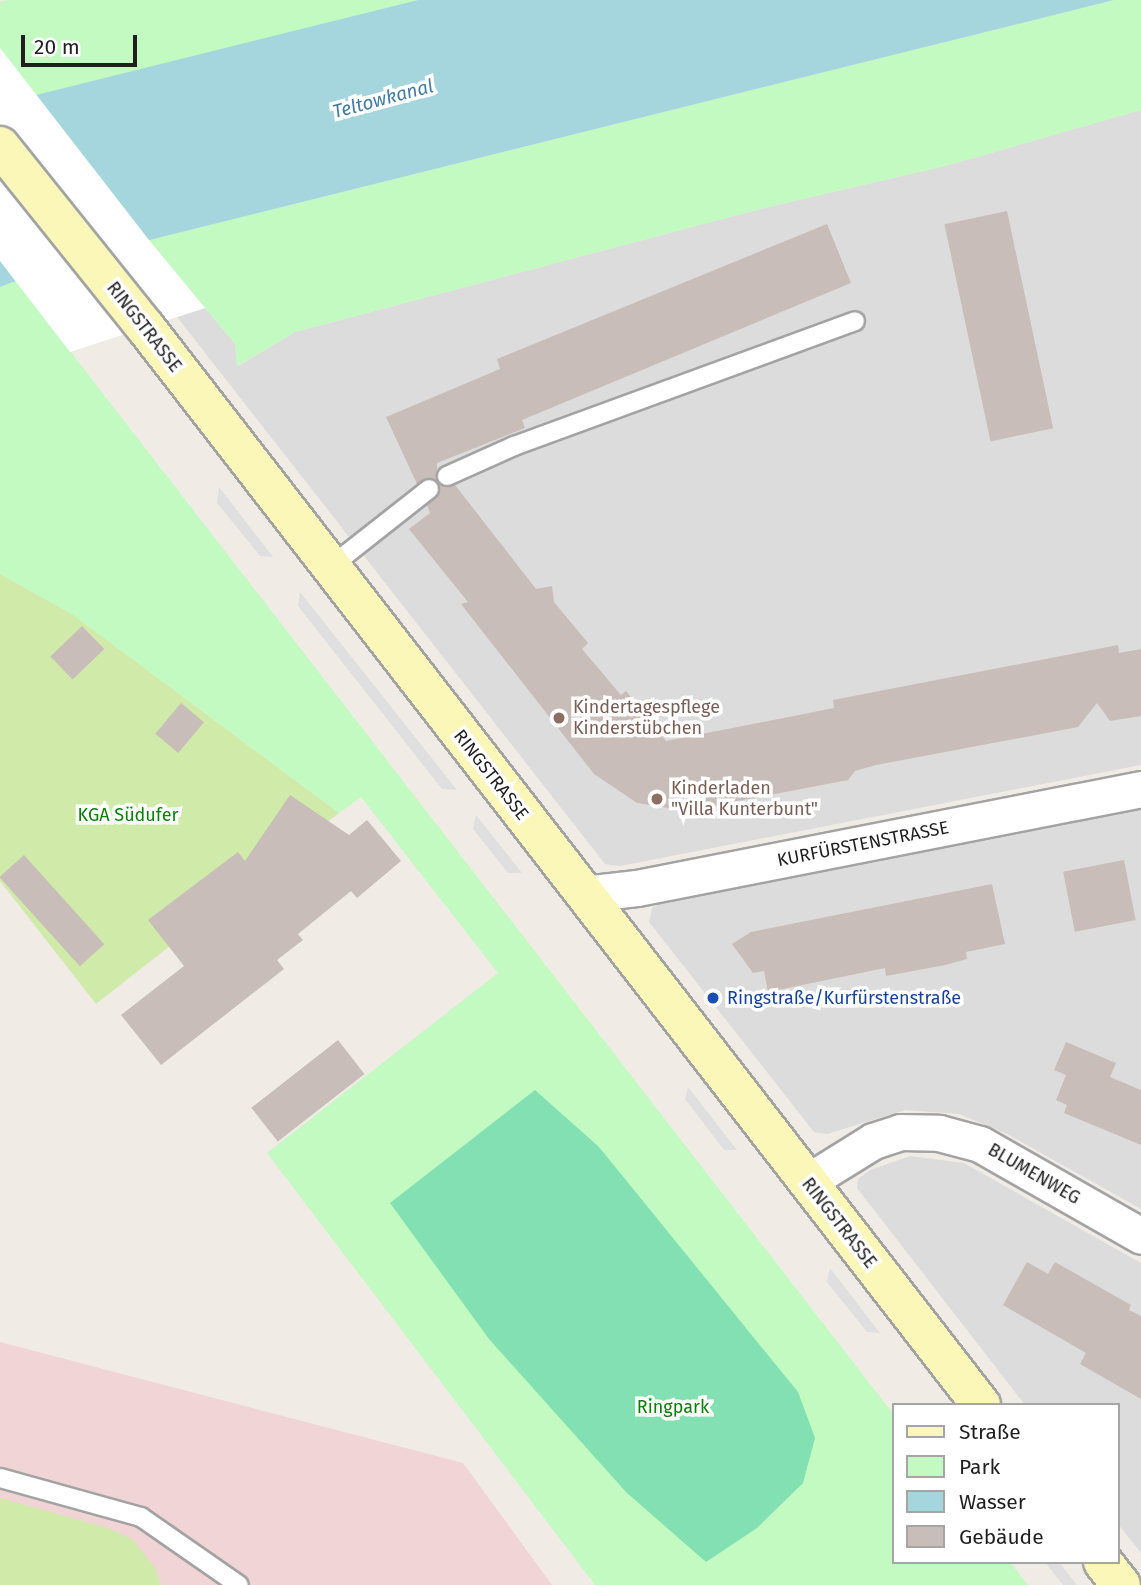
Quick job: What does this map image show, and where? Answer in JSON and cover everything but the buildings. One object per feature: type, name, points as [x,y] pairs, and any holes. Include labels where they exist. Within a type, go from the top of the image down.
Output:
[{"type":"main road","name":"RINGSTRASSE","points":[[0,146],[146,328],[979,1403]]},
{"type":"main road","points":[[1105,1564],[1121,1585]]},
{"type":"street","name":"KURFÜRSTENSTRASSE","points":[[584,894],[637,888],[1141,789]]},
{"type":"street","name":"BLUMENWEG","points":[[807,1182],[873,1141],[900,1132],[939,1133],[980,1144],[1141,1236]]},
{"type":"lane","points":[[447,476],[514,446],[855,321]]},
{"type":"lane","points":[[330,567],[429,489]]},
{"type":"lane","points":[[0,1478],[141,1517],[239,1585]]},
{"type":"shaded area","points":[[1141,110],[1141,765],[620,866],[605,864],[177,317],[205,308],[235,344],[238,366],[295,332],[764,208],[949,165]]},
{"type":"shaded area","points":[[219,487],[273,557],[260,556],[217,503]]},
{"type":"shaded area","points":[[300,592],[457,790],[442,789],[298,606]]},
{"type":"shaded area","points":[[1141,809],[1141,1209],[1007,1134],[959,1114],[905,1110],[827,1134],[814,1132],[649,922],[652,908],[661,903]]},
{"type":"shaded area","points":[[476,815],[522,873],[508,873],[473,829]]},
{"type":"shaded area","points":[[688,1087],[737,1150],[724,1150],[685,1099]]},
{"type":"shaded area","points":[[910,1156],[964,1163],[1141,1263],[1141,1553],[1120,1527],[1120,1403],[1023,1403],[857,1188],[858,1179],[870,1170]]},
{"type":"shaded area","points":[[830,1268],[880,1333],[867,1332],[827,1282]]},
{"type":"shaded area","points":[[0,1342],[463,1463],[552,1585],[0,1585]]},
{"type":"shaded area","points":[[1047,1564],[1061,1564],[1077,1585],[1063,1585]]},
{"type":"green space","points":[[418,0],[38,97],[0,48],[0,2]]},
{"type":"green space","points":[[1114,0],[1141,0],[1141,110],[949,165],[764,208],[295,332],[237,366],[235,344],[149,240]]},
{"type":"green space","name":"Ringpark","points":[[15,280],[892,1412],[892,1564],[1012,1564],[1028,1585],[595,1585],[267,1153],[498,973],[361,797],[339,813],[72,614],[0,574],[0,287]]},
{"type":"green space","name":"KGA Südufer","points":[[0,574],[72,614],[339,813],[96,1004],[0,881]]},
{"type":"green space","points":[[535,1090],[599,1147],[798,1392],[815,1438],[803,1483],[757,1528],[706,1562],[626,1492],[489,1339],[390,1203]]},
{"type":"green space","points":[[0,1498],[111,1529],[133,1540],[155,1568],[161,1585],[0,1585]]},
{"type":"water","name":"Teltowkanal","points":[[418,0],[1114,0],[73,259],[0,287],[0,104]]},
{"type":"pier","points":[[0,48],[205,308],[70,352],[0,261]]},
{"type":"place","name":"Kindertagespflege Kinderstübchen","points":[[559,718]]},
{"type":"place","name":"Kinderladen \"Villa Kunterbunt\"","points":[[657,799]]},
{"type":"place","name":"Ringstraße/Kurfürstenstraße","points":[[713,998]]}]
